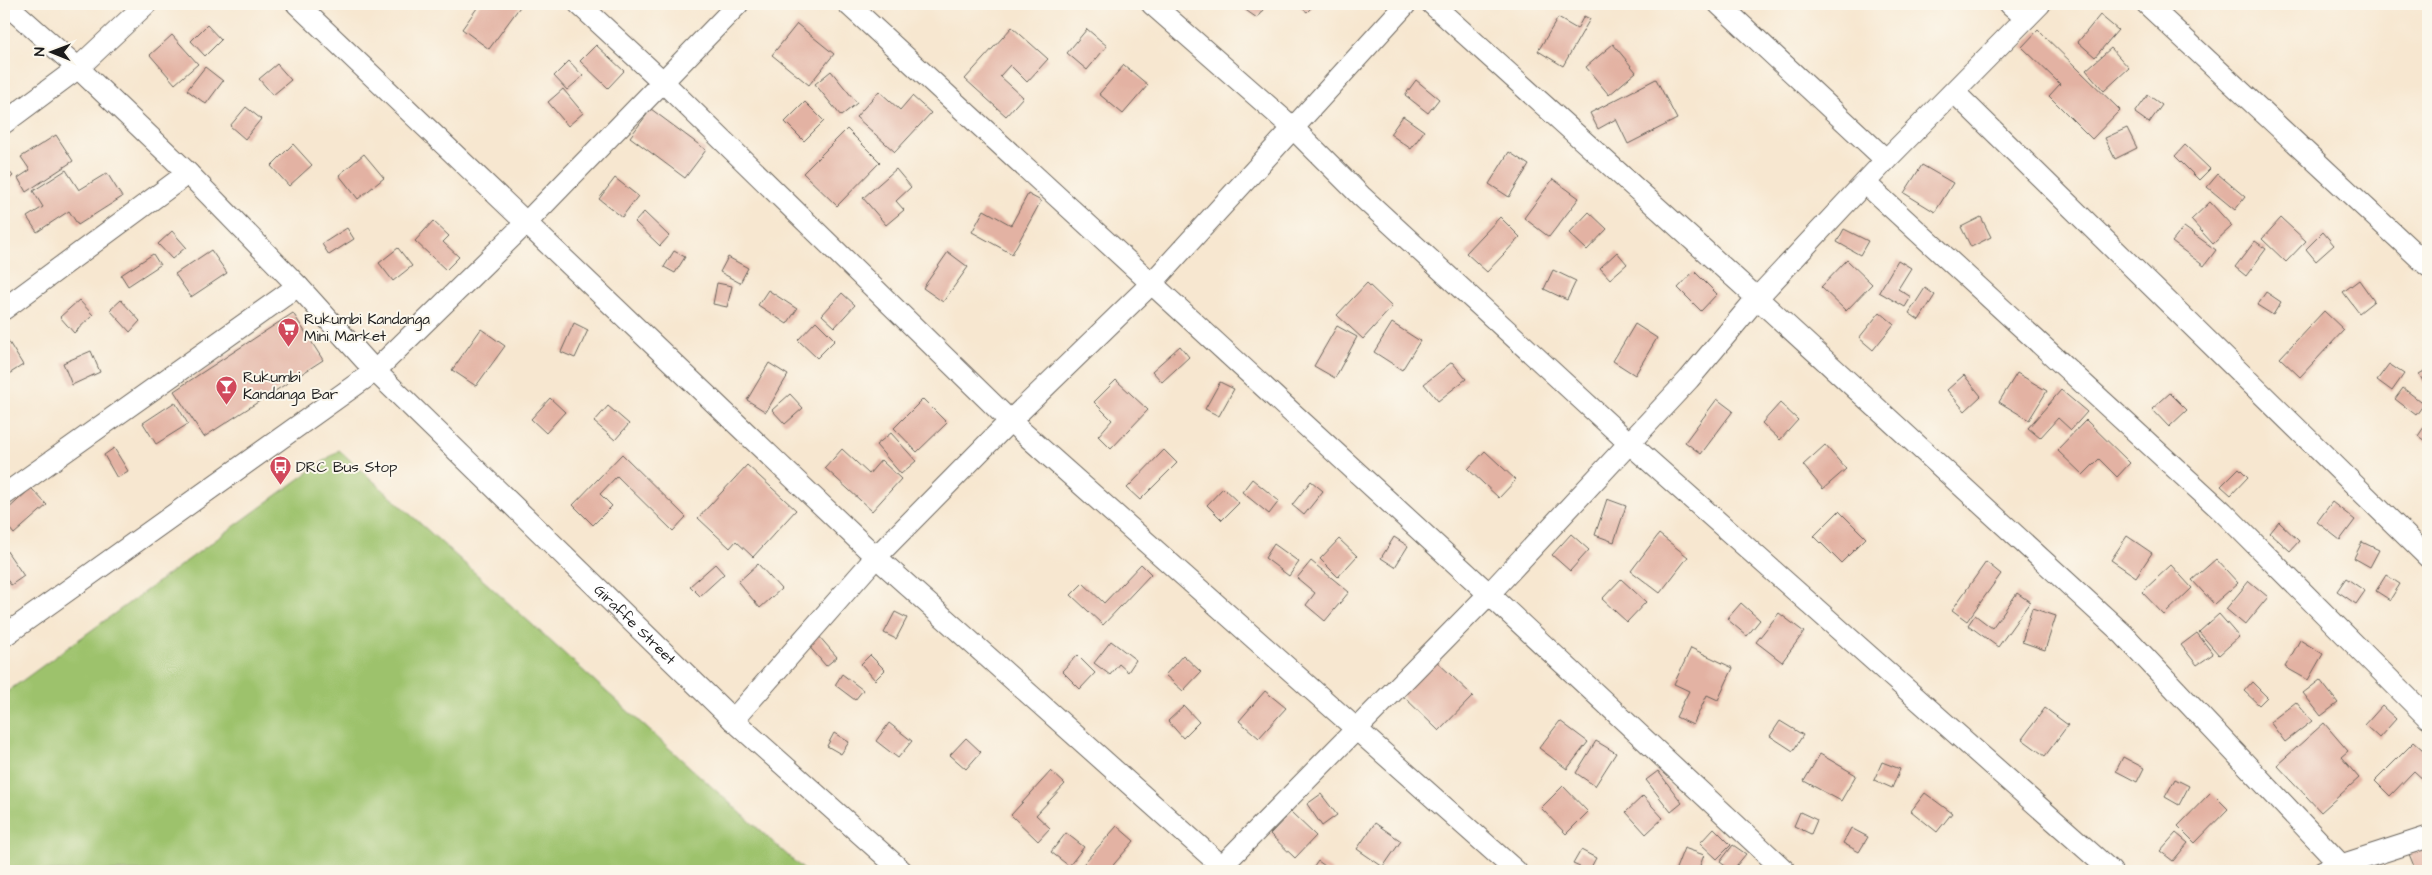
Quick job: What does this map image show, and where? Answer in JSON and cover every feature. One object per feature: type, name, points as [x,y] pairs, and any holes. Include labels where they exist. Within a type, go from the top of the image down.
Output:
[{"type":"street","name":"Giraffe Street","points":[[6,4],[78,68],[188,173],[298,286],[375,371],[733,720],[902,871]]},
{"type":"street","points":[[4,123],[78,68],[146,4]]},
{"type":"street","points":[[297,4],[525,224],[876,557],[1222,870],[1489,594],[1689,378],[1757,298],[1886,160],[2033,11],[2010,4]]},
{"type":"street","points":[[579,4],[663,82],[1010,421],[1516,871]]},
{"type":"street","points":[[4,636],[375,371],[525,224],[738,4]]},
{"type":"street","points":[[848,4],[1489,594],[1785,871]]},
{"type":"street","points":[[1152,4],[1293,128],[1361,196],[1628,442],[2111,871]]},
{"type":"street","points":[[733,720],[876,557],[1010,421],[1152,283],[1406,4]]},
{"type":"street","points":[[1432,4],[1757,298],[2123,634],[2332,868],[2428,837]]},
{"type":"street","points":[[1719,4],[1886,160]]},
{"type":"street","points":[[2147,4],[2428,266]]},
{"type":"street","points":[[1954,92],[2428,557]]},
{"type":"street","points":[[4,309],[188,173]]},
{"type":"street","points":[[1865,183],[2223,512],[2428,718]]},
{"type":"street","points":[[4,496],[298,286]]},
{"type":"green space","points":[[339,450],[805,871],[4,871],[4,694]]},
{"type":"building","points":[[480,4],[522,4],[489,49],[462,29]]},
{"type":"building","points":[[1237,4],[1267,4],[1257,18]]},
{"type":"building","points":[[1297,4],[1315,4],[1307,12]]},
{"type":"building","points":[[2100,15],[2118,30],[2095,57],[2078,42]]},
{"type":"building","points":[[1584,16],[1590,19],[1563,66],[1538,51],[1558,18],[1577,29]]},
{"type":"building","points":[[797,24],[834,54],[809,85],[772,55]]},
{"type":"building","points":[[207,25],[221,40],[205,56],[191,41]]},
{"type":"building","points":[[1012,27],[1048,59],[1027,82],[1010,65],[1000,76],[1023,97],[1006,116],[965,79]]},
{"type":"building","points":[[1087,29],[1107,46],[1087,70],[1067,53]]},
{"type":"building","points":[[2038,30],[2120,110],[2092,139],[2049,96],[2060,84],[2022,47]]},
{"type":"building","points":[[172,35],[198,64],[175,84],[150,55]]},
{"type":"building","points":[[1613,44],[1636,72],[1609,95],[1586,67]]},
{"type":"building","points":[[596,45],[624,71],[608,88],[580,61]]},
{"type":"building","points":[[2111,48],[2129,68],[2104,91],[2086,70]]},
{"type":"building","points":[[569,61],[583,76],[567,90],[554,76]]},
{"type":"building","points":[[277,64],[291,80],[273,95],[259,79]]},
{"type":"building","points":[[1124,65],[1148,85],[1123,114],[1099,94]]},
{"type":"building","points":[[205,67],[223,81],[206,104],[187,90]]},
{"type":"building","points":[[831,71],[857,103],[841,116],[815,84]]},
{"type":"building","points":[[1656,79],[1677,119],[1628,144],[1616,119],[1598,129],[1590,113]]},
{"type":"building","points":[[1416,80],[1439,99],[1428,113],[1405,95]]},
{"type":"building","points":[[563,89],[583,113],[568,126],[548,102]]},
{"type":"building","points":[[879,91],[900,110],[912,96],[931,113],[895,152],[856,117]]},
{"type":"building","points":[[2148,95],[2162,105],[2149,123],[2135,113]]},
{"type":"building","points":[[805,102],[824,121],[804,141],[785,122]]},
{"type":"building","points":[[246,107],[261,119],[245,139],[230,126]]},
{"type":"building","points":[[651,109],[706,150],[685,178],[630,137]]},
{"type":"building","points":[[1403,116],[1424,131],[1411,149],[1390,134]]},
{"type":"building","points":[[2127,128],[2137,148],[2115,159],[2105,138]]},
{"type":"building","points":[[847,129],[880,162],[837,206],[803,173]]},
{"type":"building","points":[[56,135],[73,161],[26,192],[18,178],[30,170],[21,157]]},
{"type":"building","points":[[293,144],[312,165],[289,186],[271,166]]},
{"type":"building","points":[[2185,145],[2210,169],[2199,180],[2175,156]]},
{"type":"building","points":[[1509,152],[1529,165],[1509,197],[1489,184]]},
{"type":"building","points":[[364,154],[384,178],[358,199],[339,175]]},
{"type":"building","points":[[4,165],[13,176],[4,183]]},
{"type":"building","points":[[1922,165],[1953,183],[1935,212],[1904,193]]},
{"type":"building","points":[[896,169],[911,187],[896,201],[904,210],[886,225],[863,198]]},
{"type":"building","points":[[66,170],[79,190],[107,173],[122,197],[78,225],[69,211],[37,232],[27,217],[43,207],[33,191]]},
{"type":"building","points":[[2218,174],[2245,197],[2235,210],[2207,187]]},
{"type":"building","points":[[615,178],[638,196],[622,217],[599,199]]},
{"type":"building","points":[[1553,179],[1579,198],[1549,237],[1524,218]]},
{"type":"building","points":[[1028,194],[1041,201],[1012,254],[972,232],[984,210],[1011,225]]},
{"type":"building","points":[[2210,202],[2232,226],[2213,244],[2191,220]]},
{"type":"building","points":[[644,212],[669,236],[660,246],[635,222]]},
{"type":"building","points":[[1589,212],[1607,229],[1587,250],[1569,233]]},
{"type":"building","points":[[1500,217],[1520,237],[1487,272],[1466,253]]},
{"type":"building","points":[[1981,217],[1991,237],[1971,247],[1961,227]]},
{"type":"building","points":[[2281,218],[2306,241],[2286,262],[2262,239]]},
{"type":"building","points":[[433,221],[449,236],[443,242],[459,257],[446,270],[415,241]]},
{"type":"building","points":[[2184,227],[2216,250],[2204,266],[2172,242]]},
{"type":"building","points":[[347,228],[354,239],[329,255],[322,244]]},
{"type":"building","points":[[1844,229],[1868,241],[1860,255],[1837,242]]},
{"type":"building","points":[[172,231],[186,247],[172,259],[158,244]]},
{"type":"building","points":[[2323,232],[2334,245],[2316,261],[2306,249]]},
{"type":"building","points":[[2255,241],[2266,249],[2246,276],[2235,267]]},
{"type":"building","points":[[398,248],[412,266],[393,281],[379,263]]},
{"type":"building","points":[[211,250],[227,273],[191,297],[175,274]]},
{"type":"building","points":[[674,251],[685,257],[675,273],[664,267]]},
{"type":"building","points":[[948,252],[968,267],[943,302],[923,288]]},
{"type":"building","points":[[1617,252],[1627,264],[1610,279],[1600,268]]},
{"type":"building","points":[[153,254],[160,265],[128,286],[121,275]]},
{"type":"building","points":[[728,257],[748,268],[740,283],[720,272]]},
{"type":"building","points":[[1847,260],[1872,284],[1846,311],[1821,287]]},
{"type":"building","points":[[1898,260],[1911,268],[1898,289],[1911,297],[1905,307],[1879,292]]},
{"type":"building","points":[[1553,270],[1576,281],[1567,300],[1544,289]]},
{"type":"building","points":[[1694,271],[1717,294],[1701,311],[1678,288]]},
{"type":"building","points":[[2359,280],[2374,301],[2359,313],[2343,292]]},
{"type":"building","points":[[717,283],[732,286],[727,307],[713,304]]},
{"type":"building","points":[[1367,283],[1392,307],[1363,339],[1337,315]]},
{"type":"building","points":[[1925,288],[1935,295],[1919,320],[1909,313]]},
{"type":"building","points":[[768,290],[797,309],[787,324],[758,305]]},
{"type":"building","points":[[2266,292],[2281,302],[2273,315],[2257,305]]},
{"type":"building","points":[[842,293],[855,305],[835,327],[822,315]]},
{"type":"building","points":[[79,300],[93,315],[74,333],[60,317]]},
{"type":"building","points":[[121,300],[140,321],[130,332],[110,310]]},
{"type":"building","points":[[2324,311],[2344,330],[2300,377],[2280,358]]},
{"type":"building","points":[[1880,312],[1894,324],[1873,350],[1859,338]]},
{"type":"building","points":[[293,313],[323,360],[204,437],[174,391]]},
{"type":"building","points":[[816,321],[835,340],[817,358],[798,340]]},
{"type":"building","points":[[574,323],[588,330],[575,358],[561,352]]},
{"type":"building","points":[[1392,323],[1420,341],[1402,370],[1374,352]]},
{"type":"building","points":[[1635,324],[1657,338],[1635,375],[1613,361]]},
{"type":"building","points":[[1337,326],[1357,337],[1335,378],[1314,366]]},
{"type":"building","points":[[481,329],[505,346],[476,386],[452,370]]},
{"type":"building","points":[[7,339],[23,365],[4,377],[4,341]]},
{"type":"building","points":[[1180,346],[1189,357],[1162,382],[1152,371]]},
{"type":"building","points":[[91,351],[100,372],[72,385],[63,363]]},
{"type":"building","points":[[1452,362],[1466,379],[1438,401],[1424,384]]},
{"type":"building","points":[[769,363],[788,375],[766,412],[747,400]]},
{"type":"building","points":[[2389,364],[2404,374],[2392,391],[2377,380]]},
{"type":"building","points":[[2428,369],[2428,390],[2419,374]]},
{"type":"building","points":[[2017,373],[2047,391],[2029,420],[1999,402]]},
{"type":"building","points":[[1964,375],[1981,396],[1965,411],[1947,390]]},
{"type":"building","points":[[1116,380],[1148,410],[1111,449],[1098,436],[1112,420],[1094,402]]},
{"type":"building","points":[[1220,382],[1234,389],[1219,416],[1205,409]]},
{"type":"building","points":[[2403,388],[2424,404],[2416,415],[2395,399]]},
{"type":"building","points":[[2061,390],[2087,412],[2071,430],[2058,418],[2040,438],[2028,428]]},
{"type":"building","points":[[2170,393],[2187,410],[2169,427],[2152,409]]},
{"type":"building","points":[[790,394],[803,408],[785,424],[772,410]]},
{"type":"building","points":[[550,398],[565,412],[546,433],[531,419]]},
{"type":"building","points":[[923,399],[947,423],[917,452],[894,428]]},
{"type":"building","points":[[1717,399],[1733,411],[1701,454],[1685,442]]},
{"type":"building","points":[[175,402],[188,424],[156,444],[143,423]]},
{"type":"building","points":[[1780,403],[1798,420],[1780,440],[1762,423]]},
{"type":"building","points":[[608,406],[629,424],[615,440],[594,422]]},
{"type":"building","points":[[2086,420],[2130,463],[2117,477],[2099,459],[2083,475],[2057,450]]},
{"type":"building","points":[[2428,421],[2428,443],[2418,436]]},
{"type":"building","points":[[891,433],[916,461],[901,474],[876,445]]},
{"type":"building","points":[[1825,445],[1846,469],[1823,489],[1803,465]]},
{"type":"building","points":[[114,448],[128,471],[117,478],[104,455]]},
{"type":"building","points":[[842,449],[869,474],[881,460],[901,479],[872,511],[825,468]]},
{"type":"building","points":[[1164,450],[1177,463],[1140,500],[1127,488]]},
{"type":"building","points":[[1485,451],[1516,480],[1499,498],[1468,469]]},
{"type":"building","points":[[622,454],[686,517],[673,531],[617,476],[600,494],[612,506],[593,525],[573,505]]},
{"type":"building","points":[[747,465],[796,510],[753,557],[736,541],[730,548],[698,518]]},
{"type":"building","points":[[2239,468],[2248,477],[2231,495],[2221,486]]},
{"type":"building","points":[[1252,479],[1279,501],[1269,514],[1242,492]]},
{"type":"building","points":[[1311,481],[1323,491],[1304,515],[1292,505]]},
{"type":"building","points":[[31,488],[47,505],[14,534],[4,522],[4,513]]},
{"type":"building","points":[[1223,488],[1239,503],[1222,520],[1207,505]]},
{"type":"building","points":[[1607,499],[1626,506],[1614,542],[1595,535]]},
{"type":"building","points":[[2332,502],[2355,520],[2340,540],[2317,522]]},
{"type":"building","points":[[1839,511],[1866,538],[1841,563],[1814,536]]},
{"type":"building","points":[[2279,522],[2299,541],[2290,551],[2270,533]]},
{"type":"building","points":[[1571,534],[1589,550],[1570,571],[1552,555]]},
{"type":"building","points":[[1659,534],[1688,557],[1660,593],[1631,571]]},
{"type":"building","points":[[2127,536],[2152,553],[2136,577],[2111,560]]},
{"type":"building","points":[[1394,537],[1408,546],[1395,567],[1381,558]]},
{"type":"building","points":[[1339,539],[1357,556],[1338,577],[1320,559]]},
{"type":"building","points":[[2362,542],[2379,550],[2370,567],[2354,558]]},
{"type":"building","points":[[1274,544],[1299,562],[1289,576],[1265,558]]},
{"type":"building","points":[[4,547],[24,576],[11,585],[4,576]]},
{"type":"building","points":[[2216,559],[2238,583],[2214,604],[2192,580]]},
{"type":"building","points":[[1311,561],[1349,592],[1325,621],[1306,605],[1315,593],[1297,578]]},
{"type":"building","points":[[1986,562],[2001,574],[1967,621],[1952,610]]},
{"type":"building","points":[[715,564],[724,574],[700,596],[690,586]]},
{"type":"building","points":[[758,564],[781,589],[760,608],[738,582]]},
{"type":"building","points":[[1141,564],[1151,574],[1103,625],[1071,595],[1083,583],[1104,603]]},
{"type":"building","points":[[2171,565],[2192,588],[2164,615],[2142,592]]},
{"type":"building","points":[[2386,575],[2400,584],[2390,600],[2376,591]]},
{"type":"building","points":[[2346,578],[2365,591],[2356,604],[2337,591]]},
{"type":"building","points":[[1621,579],[1646,602],[1627,622],[1602,599]]},
{"type":"building","points":[[2249,581],[2268,597],[2245,625],[2226,609]]},
{"type":"building","points":[[2017,593],[2030,602],[1998,647],[1968,625],[1975,615],[1992,628]]},
{"type":"building","points":[[1741,603],[1760,620],[1747,636],[1727,619]]},
{"type":"building","points":[[2032,608],[2056,616],[2045,650],[2022,642]]},
{"type":"building","points":[[895,612],[907,618],[896,639],[884,633]]},
{"type":"building","points":[[1779,613],[1804,632],[1782,662],[1756,642]]},
{"type":"building","points":[[2219,614],[2239,637],[2219,655],[2199,632]]},
{"type":"building","points":[[2197,633],[2213,654],[2197,665],[2181,645]]},
{"type":"building","points":[[818,635],[837,657],[826,666],[807,644]]},
{"type":"building","points":[[2300,640],[2323,654],[2308,680],[2285,667]]},
{"type":"building","points":[[1111,641],[1136,660],[1128,672],[1119,664],[1110,675],[1094,663]]},
{"type":"building","points":[[1691,648],[1733,668],[1718,700],[1707,695],[1693,725],[1676,717],[1689,691],[1674,684]]},
{"type":"building","points":[[870,655],[885,670],[875,680],[861,664]]},
{"type":"building","points":[[1077,655],[1095,673],[1080,689],[1062,671]]},
{"type":"building","points":[[1183,655],[1201,672],[1183,691],[1165,675]]},
{"type":"building","points":[[1432,657],[1473,696],[1439,731],[1398,691]]},
{"type":"building","points":[[842,674],[863,690],[855,700],[835,685]]},
{"type":"building","points":[[2320,680],[2338,703],[2321,716],[2303,693]]},
{"type":"building","points":[[2252,682],[2267,697],[2259,705],[2244,691]]},
{"type":"building","points":[[1265,691],[1286,708],[1259,738],[1239,721]]},
{"type":"building","points":[[2296,702],[2312,721],[2285,742],[2270,722]]},
{"type":"building","points":[[1184,706],[1199,722],[1183,738],[1168,721]]},
{"type":"building","points":[[2382,706],[2396,719],[2379,738],[2365,725]]},
{"type":"building","points":[[2045,708],[2068,725],[2045,756],[2022,739]]},
{"type":"building","points":[[1560,721],[1588,742],[1567,769],[1539,748]]},
{"type":"building","points":[[1780,721],[1803,735],[1793,751],[1770,736]]},
{"type":"building","points":[[889,723],[912,741],[898,758],[876,741]]},
{"type":"building","points":[[2324,723],[2348,751],[2341,757],[2359,778],[2321,812],[2277,765]]},
{"type":"building","points":[[834,733],[849,742],[841,754],[827,746]]},
{"type":"building","points":[[966,738],[981,752],[966,769],[950,755]]},
{"type":"building","points":[[1596,741],[1616,753],[1595,786],[1576,773]]},
{"type":"building","points":[[2414,742],[2423,750],[2428,745],[2428,784],[2414,771],[2390,796],[2375,781]]},
{"type":"building","points":[[1820,754],[1856,775],[1841,801],[1804,781]]},
{"type":"building","points":[[2123,757],[2144,768],[2137,782],[2116,771]]},
{"type":"building","points":[[1882,762],[1900,769],[1892,788],[1874,780]]},
{"type":"building","points":[[1051,771],[1065,784],[1036,815],[1050,828],[1038,841],[1011,815]]},
{"type":"building","points":[[1658,771],[1682,803],[1671,812],[1646,780]]},
{"type":"building","points":[[2175,779],[2189,786],[2179,805],[2165,797]]},
{"type":"building","points":[[1563,786],[1588,812],[1566,834],[1541,808]]},
{"type":"building","points":[[2211,792],[2228,809],[2195,843],[2178,826]]},
{"type":"building","points":[[1925,793],[1952,813],[1937,832],[1911,811]]},
{"type":"building","points":[[1321,794],[1337,815],[1322,826],[1307,804]]},
{"type":"building","points":[[1643,796],[1663,818],[1646,834],[1626,812]]},
{"type":"building","points":[[1291,812],[1316,836],[1295,858],[1270,834]]},
{"type":"building","points":[[1800,812],[1817,820],[1811,834],[1794,826]]},
{"type":"building","points":[[1375,823],[1401,841],[1383,867],[1357,849]]},
{"type":"building","points":[[1117,826],[1134,841],[1108,871],[1077,871]]},
{"type":"building","points":[[1714,828],[1731,845],[1717,859],[1700,843]]},
{"type":"building","points":[[1851,828],[1868,837],[1859,852],[1843,843]]},
{"type":"building","points":[[1066,833],[1084,847],[1069,866],[1051,852]]},
{"type":"building","points":[[2176,833],[2188,843],[2173,861],[2160,851]]},
{"type":"building","points":[[1733,845],[1746,854],[1732,871],[1720,862]]},
{"type":"building","points":[[2425,847],[2428,855],[2428,871],[2416,871],[2409,854]]},
{"type":"building","points":[[1684,848],[1704,855],[1698,871],[1675,871]]},
{"type":"building","points":[[1581,850],[1596,858],[1589,871],[1573,864]]},
{"type":"building","points":[[1318,861],[1332,871],[1311,871]]},
{"type":"place","name":"Rukumbi Kandanga Mini Market","points":[[288,347]]},
{"type":"place","name":"Rukumbi Kandanga Bar","points":[[227,405]]},
{"type":"place","name":"DRC Bus Stop","points":[[280,486]]}]
